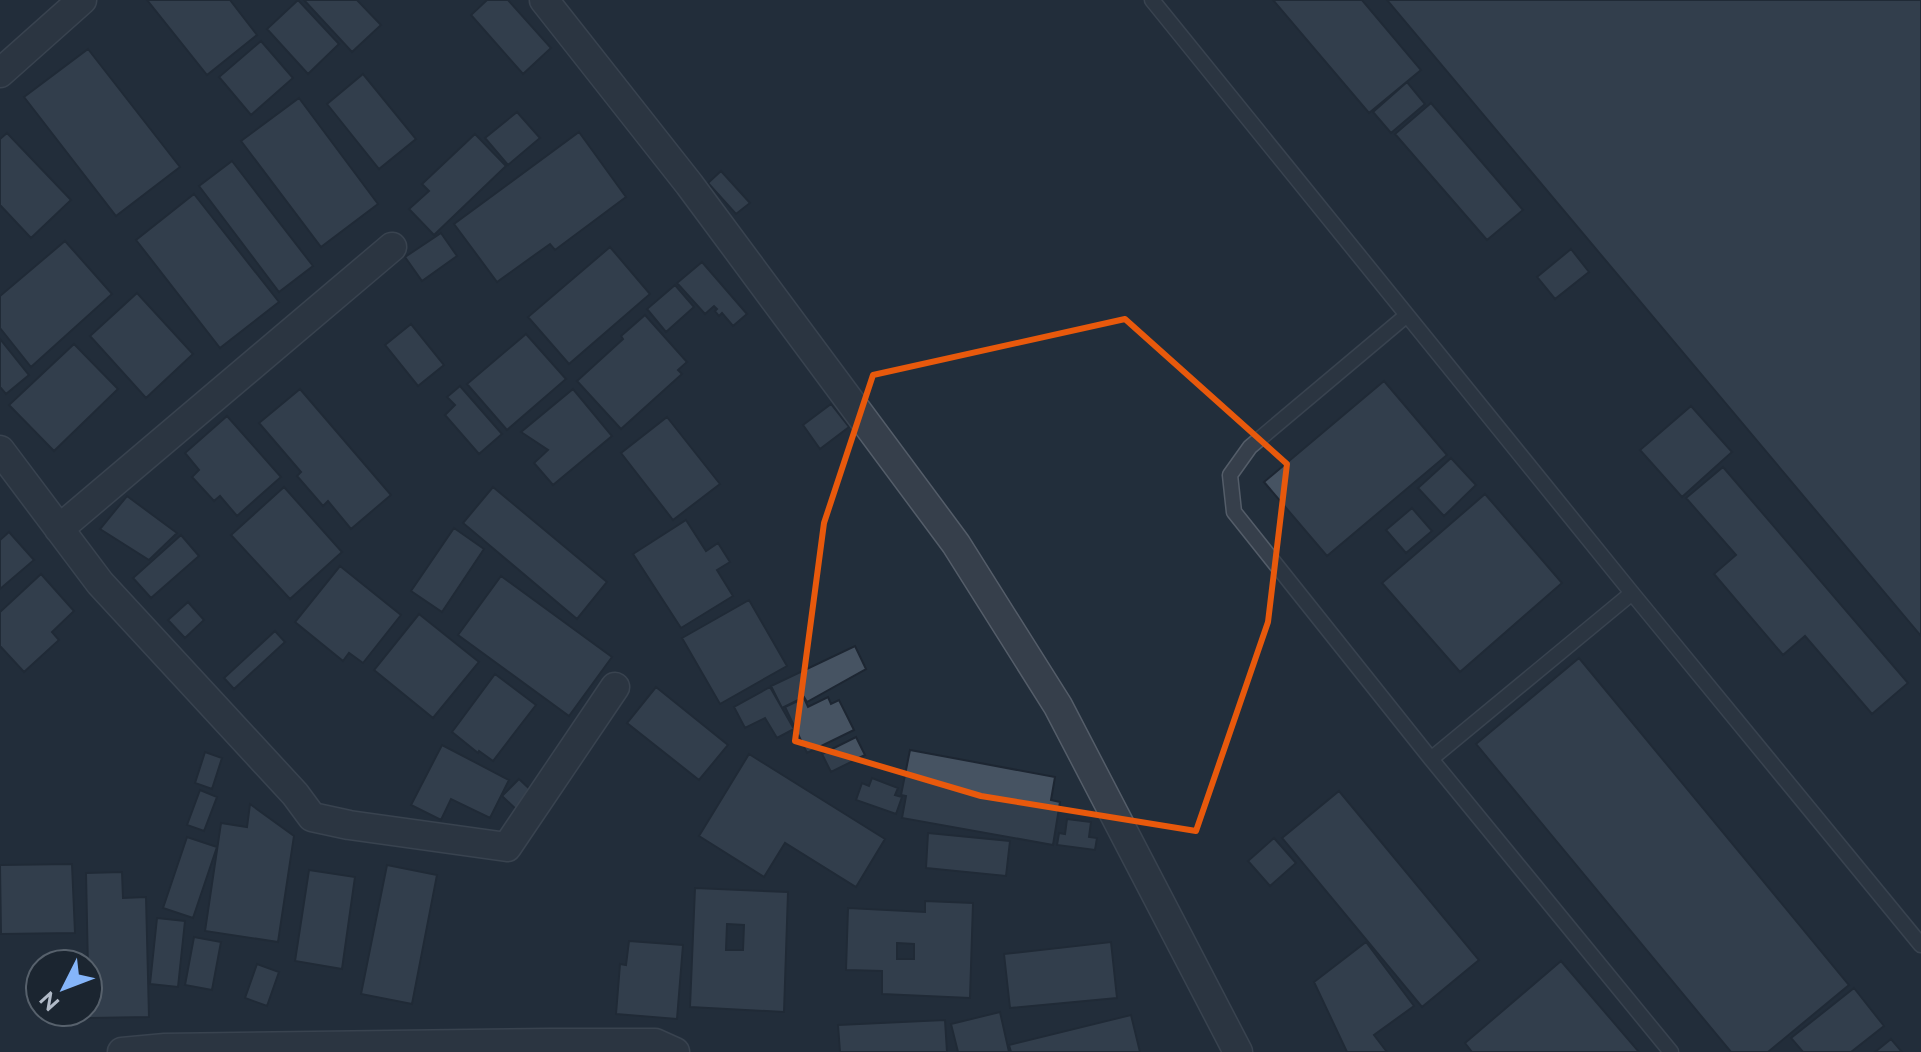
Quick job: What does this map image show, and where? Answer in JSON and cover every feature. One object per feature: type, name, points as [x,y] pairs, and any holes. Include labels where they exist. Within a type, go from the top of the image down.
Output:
[{"type":"street","points":[[0,73],[82,0]]},
{"type":"street","points":[[544,0],[689,184],[956,544],[1058,706],[1238,1052]]},
{"type":"street","points":[[59,529],[392,247]]},
{"type":"street","points":[[0,450],[100,583],[295,794],[312,817],[507,847],[615,687]]},
{"type":"street","points":[[122,1052],[165,1048],[550,1047],[655,1043],[675,1052]]},
{"type":"lane","points":[[1152,0],[1921,945]]},
{"type":"lane","points":[[1407,315],[1250,447],[1230,475],[1234,512],[1671,1052]]},
{"type":"lane","points":[[1431,759],[1632,593]]},
{"type":"highlighted area","points":[[1125,319],[1287,464],[1268,622],[1196,831],[981,796],[795,741],[824,523],[873,375]]},
{"type":"building","points":[[147,0],[230,0],[257,35],[207,75]]},
{"type":"building","points":[[298,0],[339,44],[308,74],[267,29]]},
{"type":"building","points":[[304,0],[357,0],[381,25],[352,52]]},
{"type":"building","points":[[487,0],[508,0],[551,48],[523,74],[471,15]]},
{"type":"building","points":[[1273,0],[1362,0],[1421,70],[1369,113]]},
{"type":"building","points":[[1387,0],[1921,0],[1921,636]]},
{"type":"building","points":[[261,41],[293,78],[251,115],[219,77]]},
{"type":"building","points":[[88,49],[180,167],[116,216],[24,97]]},
{"type":"building","points":[[363,74],[416,139],[379,169],[327,104]]},
{"type":"building","points":[[1407,82],[1425,104],[1391,133],[1373,112]]},
{"type":"building","points":[[299,98],[378,204],[321,247],[241,141]]},
{"type":"building","points":[[1431,103],[1523,210],[1487,240],[1395,134]]},
{"type":"building","points":[[517,112],[540,138],[508,165],[485,138]]},
{"type":"building","points":[[579,132],[626,197],[555,250],[550,244],[497,282],[454,224]]},
{"type":"building","points":[[7,133],[71,200],[31,238],[0,205],[0,139]]},
{"type":"building","points":[[475,134],[506,166],[434,235],[409,209],[429,191],[422,184]]},
{"type":"building","points":[[232,161],[313,266],[279,292],[199,186]]},
{"type":"building","points":[[721,171],[750,203],[736,214],[708,183]]},
{"type":"building","points":[[194,194],[279,302],[220,348],[136,240]]},
{"type":"building","points":[[441,233],[457,256],[422,281],[405,257]]},
{"type":"building","points":[[65,241],[112,294],[31,367],[0,328],[0,296]]},
{"type":"building","points":[[610,247],[650,294],[569,364],[528,317]]},
{"type":"building","points":[[1571,249],[1589,272],[1555,299],[1537,277]]},
{"type":"building","points":[[702,262],[747,314],[733,326],[722,313],[719,316],[714,306],[705,314],[677,283]]},
{"type":"building","points":[[675,285],[694,307],[666,332],[647,309]]},
{"type":"building","points":[[137,293],[193,354],[146,398],[90,336]]},
{"type":"building","points":[[645,315],[687,362],[678,370],[682,374],[621,429],[577,381]]},
{"type":"building","points":[[411,324],[444,365],[418,386],[385,345]]},
{"type":"building","points":[[526,334],[566,379],[507,430],[467,384]]},
{"type":"building","points":[[0,339],[29,375],[6,394],[0,387]]},
{"type":"building","points":[[74,344],[118,389],[54,451],[9,405]]},
{"type":"building","points":[[1384,381],[1447,455],[1327,556],[1264,482]]},
{"type":"building","points":[[460,386],[502,434],[479,454],[445,415],[455,405],[447,397]]},
{"type":"building","points":[[300,389],[391,495],[351,529],[328,501],[323,506],[297,476],[301,472],[259,423]]},
{"type":"building","points":[[573,389],[612,436],[553,485],[534,463],[548,450],[521,432]]},
{"type":"building","points":[[831,404],[849,427],[820,449],[803,425]]},
{"type":"building","points":[[1691,406],[1732,452],[1682,497],[1640,450]]},
{"type":"building","points":[[227,416],[281,477],[237,516],[220,496],[214,501],[192,477],[199,470],[185,453]]},
{"type":"building","points":[[667,417],[720,484],[673,520],[621,453]]},
{"type":"building","points":[[1451,458],[1476,485],[1444,516],[1418,488]]},
{"type":"building","points":[[1723,467],[1908,683],[1872,714],[1805,636],[1783,655],[1714,574],[1736,555],[1686,498]]},
{"type":"building","points":[[284,487],[342,552],[290,599],[231,535]]},
{"type":"building","points":[[493,487],[607,582],[577,619],[463,523]]},
{"type":"building","points":[[1485,494],[1562,583],[1460,672],[1382,583]]},
{"type":"building","points":[[127,496],[177,533],[149,560],[100,529]]},
{"type":"building","points":[[1412,508],[1432,531],[1406,553],[1386,530]]},
{"type":"building","points":[[686,520],[706,551],[718,543],[730,562],[717,570],[733,596],[681,628],[633,554]]},
{"type":"building","points":[[454,528],[484,549],[442,612],[411,591]]},
{"type":"building","points":[[9,532],[34,560],[0,589],[0,540]]},
{"type":"building","points":[[181,535],[199,556],[151,598],[133,578]]},
{"type":"building","points":[[340,566],[401,615],[363,663],[349,653],[343,661],[295,622]]},
{"type":"building","points":[[41,574],[74,611],[52,632],[59,640],[24,672],[0,646],[0,612]]},
{"type":"building","points":[[501,576],[612,657],[569,716],[458,635]]},
{"type":"building","points":[[749,600],[787,666],[720,704],[682,638]]},
{"type":"building","points":[[188,602],[204,620],[185,638],[168,620]]},
{"type":"building","points":[[419,614],[479,662],[433,718],[374,670]]},
{"type":"building","points":[[275,631],[285,642],[234,689],[224,678]]},
{"type":"building","points":[[855,646],[866,669],[807,702],[804,697],[782,708],[771,686]]},
{"type":"building","points":[[1579,658],[1849,985],[1768,1052],[1731,1052],[1476,744]]},
{"type":"building","points":[[495,674],[536,705],[493,761],[452,732]]},
{"type":"building","points":[[656,687],[728,745],[699,780],[627,723]]},
{"type":"building","points":[[770,687],[794,729],[777,738],[765,718],[745,728],[734,707]]},
{"type":"building","points":[[828,697],[831,704],[839,700],[854,730],[807,753],[785,707],[804,698],[808,707]]},
{"type":"building","points":[[856,737],[865,755],[831,772],[822,754]]},
{"type":"building","points":[[442,745],[509,780],[490,818],[451,799],[441,820],[411,805]]},
{"type":"building","points":[[910,750],[1055,777],[1051,800],[1060,802],[1053,845],[902,818],[906,796],[901,795]]},
{"type":"building","points":[[205,752],[222,758],[212,789],[195,783]]},
{"type":"building","points":[[749,754],[885,839],[856,887],[785,843],[764,877],[699,836]]},
{"type":"building","points":[[872,778],[898,788],[895,795],[902,797],[896,814],[856,800],[862,783],[869,786]]},
{"type":"building","points":[[519,779],[536,795],[519,812],[502,796]]},
{"type":"building","points":[[200,790],[217,797],[204,831],[187,825]]},
{"type":"building","points":[[1339,791],[1479,960],[1422,1007],[1282,838]]},
{"type":"building","points":[[250,804],[294,836],[278,942],[205,931],[221,823],[247,827]]},
{"type":"building","points":[[1067,819],[1091,822],[1089,837],[1097,838],[1095,850],[1057,845],[1059,833],[1065,834]]},
{"type":"building","points":[[928,833],[1010,841],[1006,876],[926,868]]},
{"type":"building","points":[[187,837],[217,847],[193,918],[163,908]]},
{"type":"building","points":[[1274,838],[1296,863],[1270,886],[1248,861]]},
{"type":"building","points":[[72,864],[75,933],[1,934],[0,865]]},
{"type":"building","points":[[387,865],[437,875],[412,1004],[361,994]]},
{"type":"building","points":[[309,870],[355,877],[342,969],[295,961]]},
{"type":"building","points":[[122,872],[123,898],[146,897],[149,1017],[104,1018],[104,948],[88,948],[86,873]]},
{"type":"building","points":[[695,888],[788,892],[784,1012],[690,1007]],"holes":[[[727,924],[744,925],[743,950],[726,950]]]},
{"type":"building","points":[[925,901],[973,903],[970,998],[882,994],[882,971],[846,970],[848,908],[925,912]],"holes":[[[897,943],[914,944],[914,959],[897,959]]]},
{"type":"building","points":[[157,918],[185,921],[178,987],[150,984]]},
{"type":"building","points":[[194,937],[221,942],[212,990],[185,985]]},
{"type":"building","points":[[629,941],[683,945],[677,1019],[616,1014],[620,964],[626,965]]},
{"type":"building","points":[[1111,942],[1117,998],[1010,1008],[1004,954]]},
{"type":"building","points":[[1366,942],[1414,1006],[1374,1035],[1387,1052],[1347,1052],[1314,982]]},
{"type":"building","points":[[1561,961],[1639,1052],[1472,1052],[1465,1043]]},
{"type":"building","points":[[257,964],[279,972],[267,1006],[245,998]]},
{"type":"building","points":[[1854,988],[1884,1026],[1851,1052],[1803,1052],[1791,1038]]},
{"type":"building","points":[[1000,1012],[1009,1052],[958,1052],[951,1024]]},
{"type":"building","points":[[1131,1015],[1140,1052],[1011,1052],[1009,1045]]},
{"type":"building","points":[[945,1020],[947,1052],[840,1052],[838,1025]]},
{"type":"building","points":[[1891,1039],[1902,1052],[1875,1052]]}]
